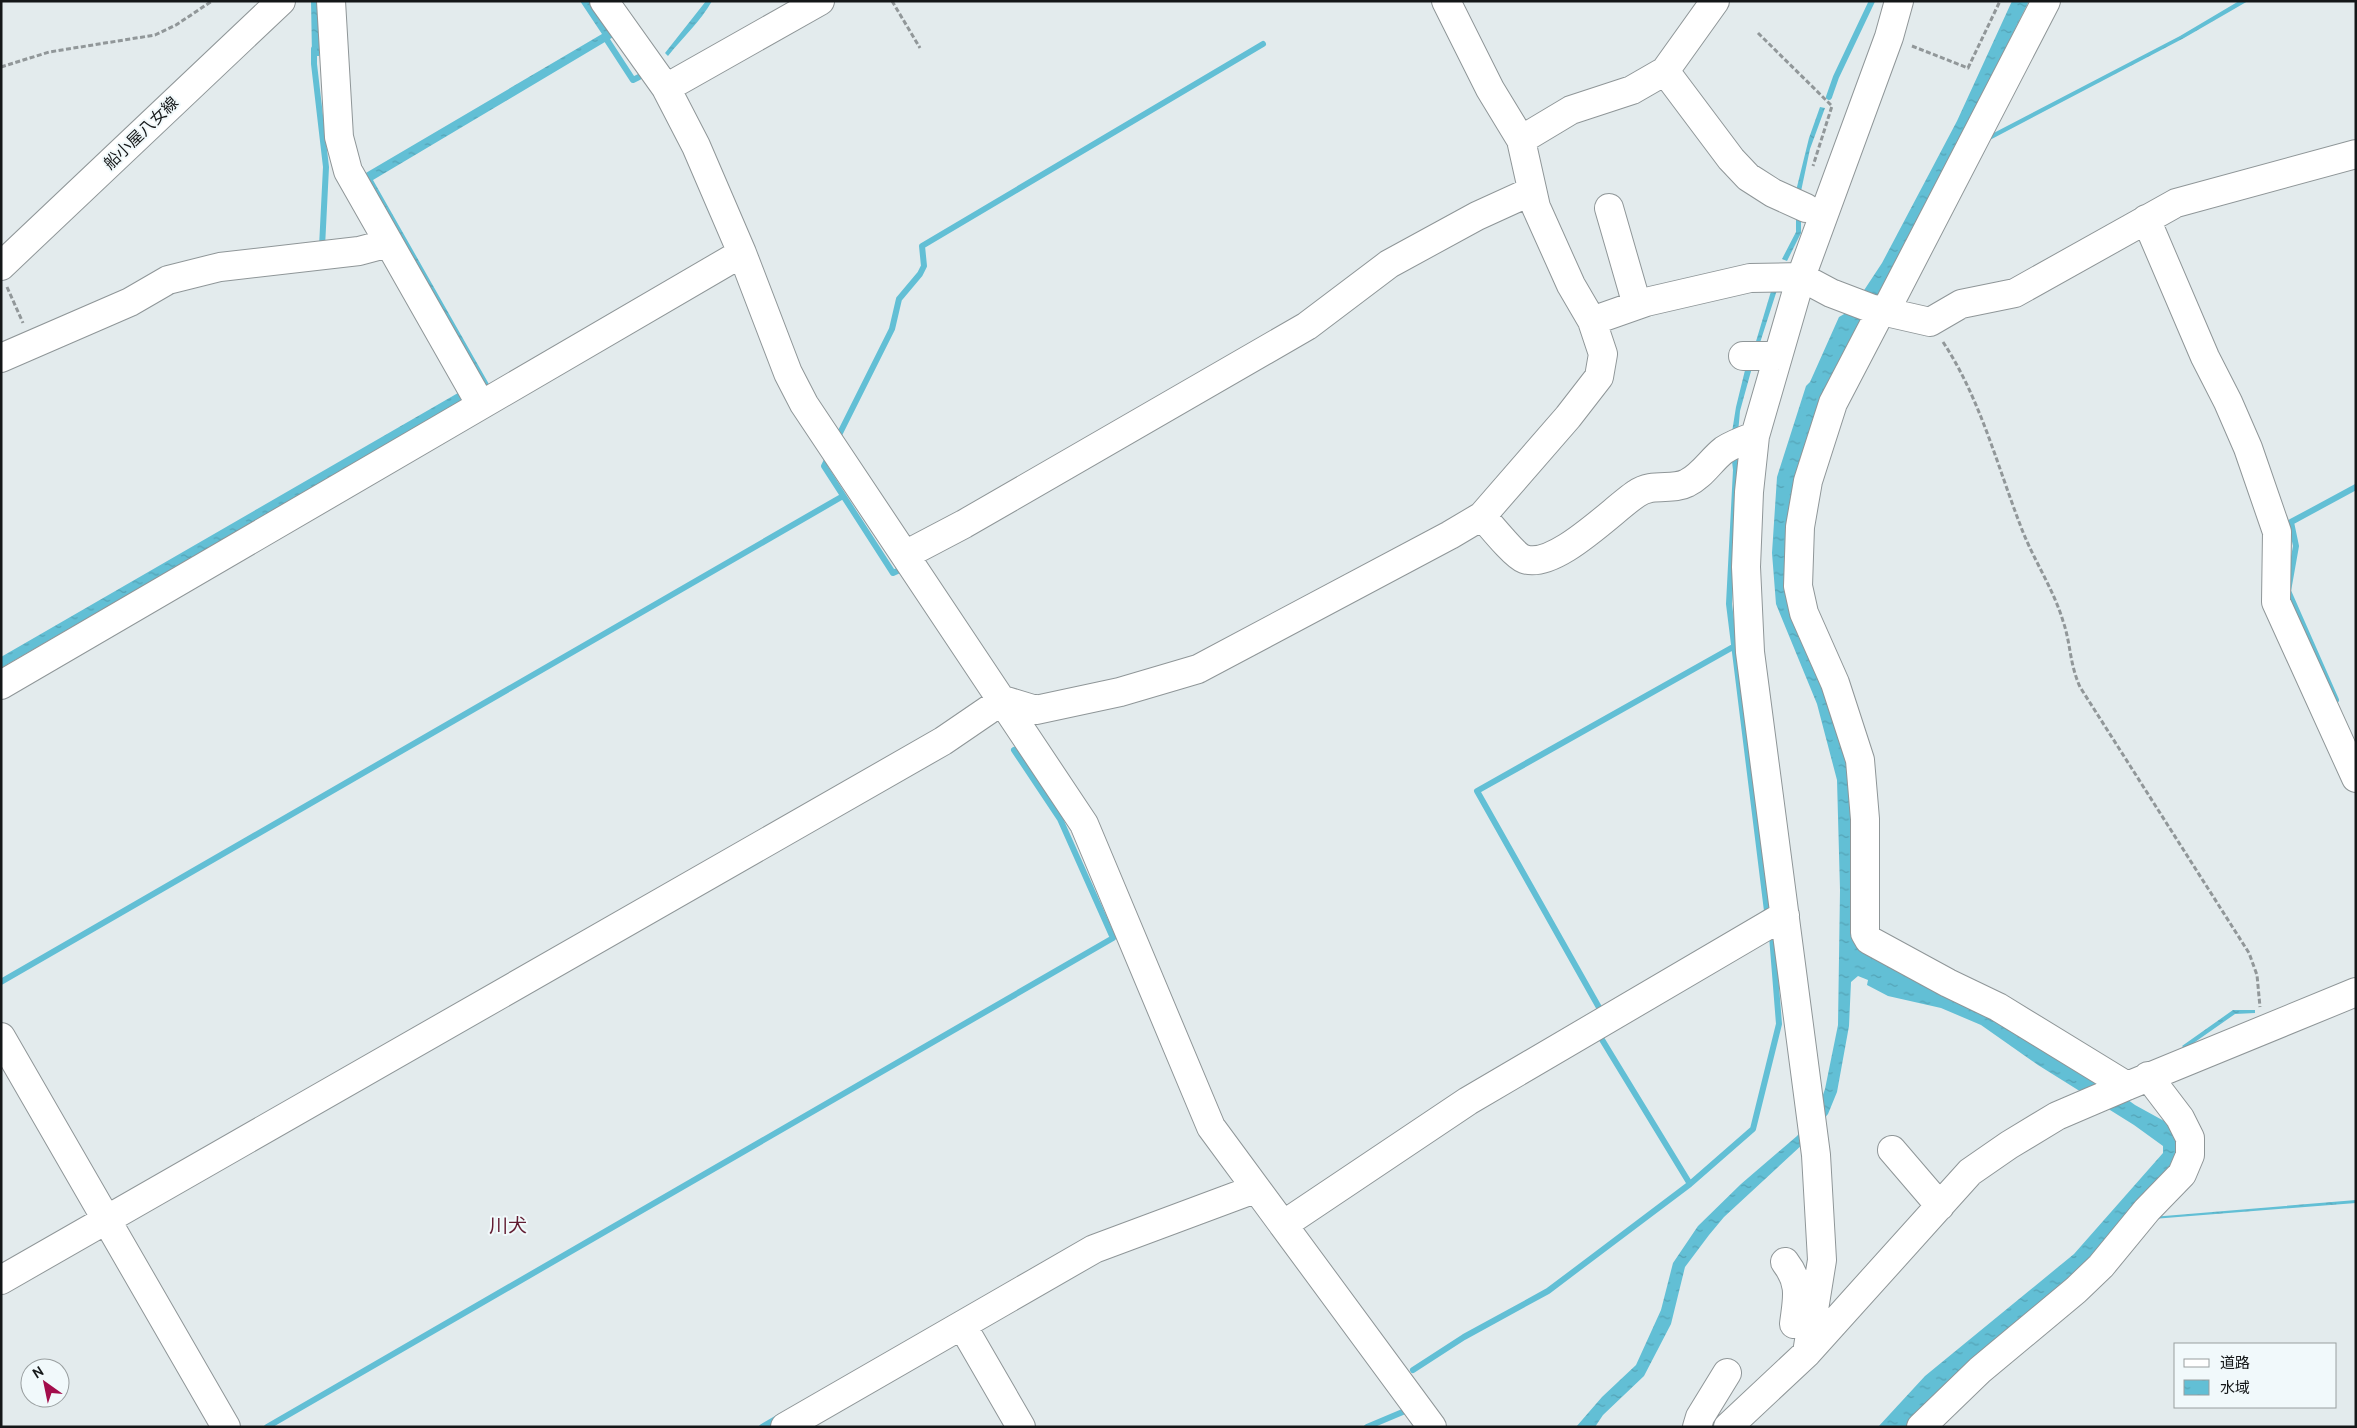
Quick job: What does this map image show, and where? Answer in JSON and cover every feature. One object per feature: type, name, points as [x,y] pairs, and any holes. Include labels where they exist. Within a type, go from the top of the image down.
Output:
[{"type":"street","name":"船小屋八女線","points":[[3,274],[281,1]]},
{"type":"street","points":[[330,1],[339,137],[348,171],[476,395]]},
{"type":"street","points":[[604,1],[666,88],[696,146],[742,253],[788,373],[804,404],[1084,824],[1211,1127],[1432,1427]]},
{"type":"street","points":[[666,88],[820,1]]},
{"type":"street","points":[[1003,700],[1036,710],[1120,692],[1198,669],[1482,516],[1568,418],[1599,377],[1603,354],[1592,321],[1571,285],[1536,207],[1521,140],[1490,89],[1446,1]]},
{"type":"street","points":[[1521,140],[1571,110],[1632,90],[1664,71],[1715,1]]},
{"type":"street","points":[[1807,1353],[1822,1260],[1812,1125],[1750,652],[1746,567],[1749,492],[1755,436],[1801,277],[1889,37],[1900,1]]},
{"type":"street","points":[[1922,1427],[1980,1370],[2076,1290],[2100,1266],[2147,1210],[2182,1174],[2190,1155],[2190,1138],[2180,1118],[2137,1081],[1868,940],[1865,933],[1865,819],[1860,760],[1835,683],[1804,613],[1798,586],[1800,527],[1808,481],[1833,403],[1880,310],[2046,1]]},
{"type":"street","points":[[1664,71],[1731,159],[1748,177],[1773,193],[1806,208]]},
{"type":"street","points":[[1592,321],[1637,305],[1750,278],[1801,277],[1844,298],[1880,310],[1930,322],[1960,304],[2015,294],[2176,203],[2356,154]]},
{"type":"street","points":[[905,555],[964,524],[1307,326],[1390,264],[1477,216],[1532,191]]},
{"type":"street","points":[[1609,208],[1637,305]]},
{"type":"street","points":[[2146,219],[2205,357],[2228,402],[2248,448],[2277,532],[2276,602],[2356,777]]},
{"type":"street","points":[[1,358],[130,302],[168,280],[220,267],[359,251],[388,243]]},
{"type":"street","points":[[1,685],[476,395],[742,253]]},
{"type":"street","points":[[1743,356],[1778,356]]},
{"type":"street","points":[[1482,516],[1523,559],[1538,561],[1563,550],[1596,527],[1636,494],[1649,487],[1686,484],[1700,474],[1724,451],[1755,436]]},
{"type":"street","points":[[1,1280],[943,741],[1003,700]]},
{"type":"street","points":[[1283,1225],[1468,1101],[1785,915]]},
{"type":"street","points":[[1728,1427],[1807,1353],[1970,1172],[2009,1144],[2057,1116],[2137,1081],[2356,992]]},
{"type":"street","points":[[1,1037],[226,1427]]},
{"type":"street","points":[[1892,1150],[1940,1206]]},
{"type":"street","points":[[785,1427],[1094,1249],[1255,1189]]},
{"type":"street","points":[[1784,1375],[1798,1290],[1795,1274],[1785,1262]]},
{"type":"street","points":[[962,1325],[1021,1427]]},
{"type":"street","points":[[1697,1427],[1700,1417],[1727,1372]]},
{"type":"path","points":[[1,67],[49,52],[155,35],[176,25],[212,1]]},
{"type":"path","points":[[892,1],[920,48]]},
{"type":"path","points":[[1889,37],[1968,68],[2000,1]]},
{"type":"path","points":[[1758,33],[1832,106],[1812,174],[1806,208]]},
{"type":"path","points":[[3,274],[32,345]]},
{"type":"path","points":[[1930,322],[1959,366],[1972,394],[2022,529],[2063,621],[2072,669],[2080,686],[2249,953],[2257,975],[2262,1030]]},
{"type":"water","points":[[311,1],[319,1],[319,56],[312,56]]},
{"type":"water","points":[[580,1],[590,1],[615,36],[373,180],[490,386],[1,668],[1,657],[477,382],[359,177],[602,34]]},
{"type":"water","points":[[706,1],[712,1],[668,56],[665,53]]},
{"type":"water","points":[[2012,1],[2029,1],[1891,279],[1855,330],[1827,391],[1789,573],[1847,751],[1869,956],[1879,960],[1882,957],[2091,1073],[2135,1105],[2175,1127],[2181,1160],[2098,1256],[1931,1398],[1906,1427],[1878,1427],[1925,1376],[2074,1254],[2163,1153],[2163,1146],[2134,1125],[2038,1065],[1981,1025],[1941,1008],[1888,996],[1867,985],[1868,980],[1858,976],[1851,982],[1849,1026],[1837,1092],[1828,1114],[1804,1143],[1724,1217],[1685,1267],[1671,1324],[1644,1376],[1603,1415],[1595,1427],[1576,1427],[1602,1397],[1636,1365],[1661,1310],[1673,1263],[1698,1226],[1741,1184],[1797,1136],[1818,1109],[1825,1089],[1838,1025],[1840,890],[1837,780],[1817,704],[1776,604],[1772,553],[1777,477],[1806,386],[1810,382],[1839,317],[1851,310],[1882,263],[1957,121]]},
{"type":"water","points":[[2239,1],[2248,1],[2184,38],[1986,142],[1986,137],[2180,36]]},
{"type":"water","points":[[1820,107],[1825,108],[1810,149],[1800,196],[1795,195],[1809,138]]},
{"type":"water","points":[[1796,213],[1801,213],[1801,233],[1787,261],[1782,259],[1796,232]]},
{"type":"water","points":[[1772,288],[1777,290],[1758,349],[1754,348]]},
{"type":"water","points":[[1747,362],[1753,364],[1740,411],[1738,433],[1732,432],[1736,407]]},
{"type":"water","points":[[2233,1010],[2255,1010],[2255,1013],[2235,1014],[2185,1049],[2182,1046]]},
{"type":"water","points":[[2356,1200],[2356,1203],[2153,1219],[2152,1217]]},
{"type":"waterway","points":[[1829,97],[1836,77],[1872,1]]},
{"type":"waterway","points":[[605,37],[633,80],[639,77]]},
{"type":"waterway","points":[[836,441],[892,329],[899,299],[920,274],[924,266],[922,246],[1263,44]]},
{"type":"waterway","points":[[314,49],[314,64],[326,167],[322,247]]},
{"type":"waterway","points":[[1734,452],[1736,470],[1729,604],[1767,911],[1761,916]]},
{"type":"waterway","points":[[830,454],[824,466],[893,573],[904,568]]},
{"type":"waterway","points":[[2336,700],[2288,591],[2296,546],[2291,522],[2356,487]]},
{"type":"waterway","points":[[1,982],[843,496]]},
{"type":"waterway","points":[[1601,1011],[1477,791],[1733,647]]},
{"type":"waterway","points":[[267,1427],[1113,938],[1060,819],[1014,750]]},
{"type":"waterway","points":[[1413,1370],[1464,1337],[1548,1291],[1690,1184],[1753,1129],[1779,1024],[1772,936]]},
{"type":"waterway","points":[[1601,1038],[1690,1184]]},
{"type":"waterway","points":[[1367,1427],[1405,1411]]},
{"type":"waterway","points":[[762,1427],[779,1417]]},
{"type":"district","name":"川犬","points":[[508,1225]]}]
